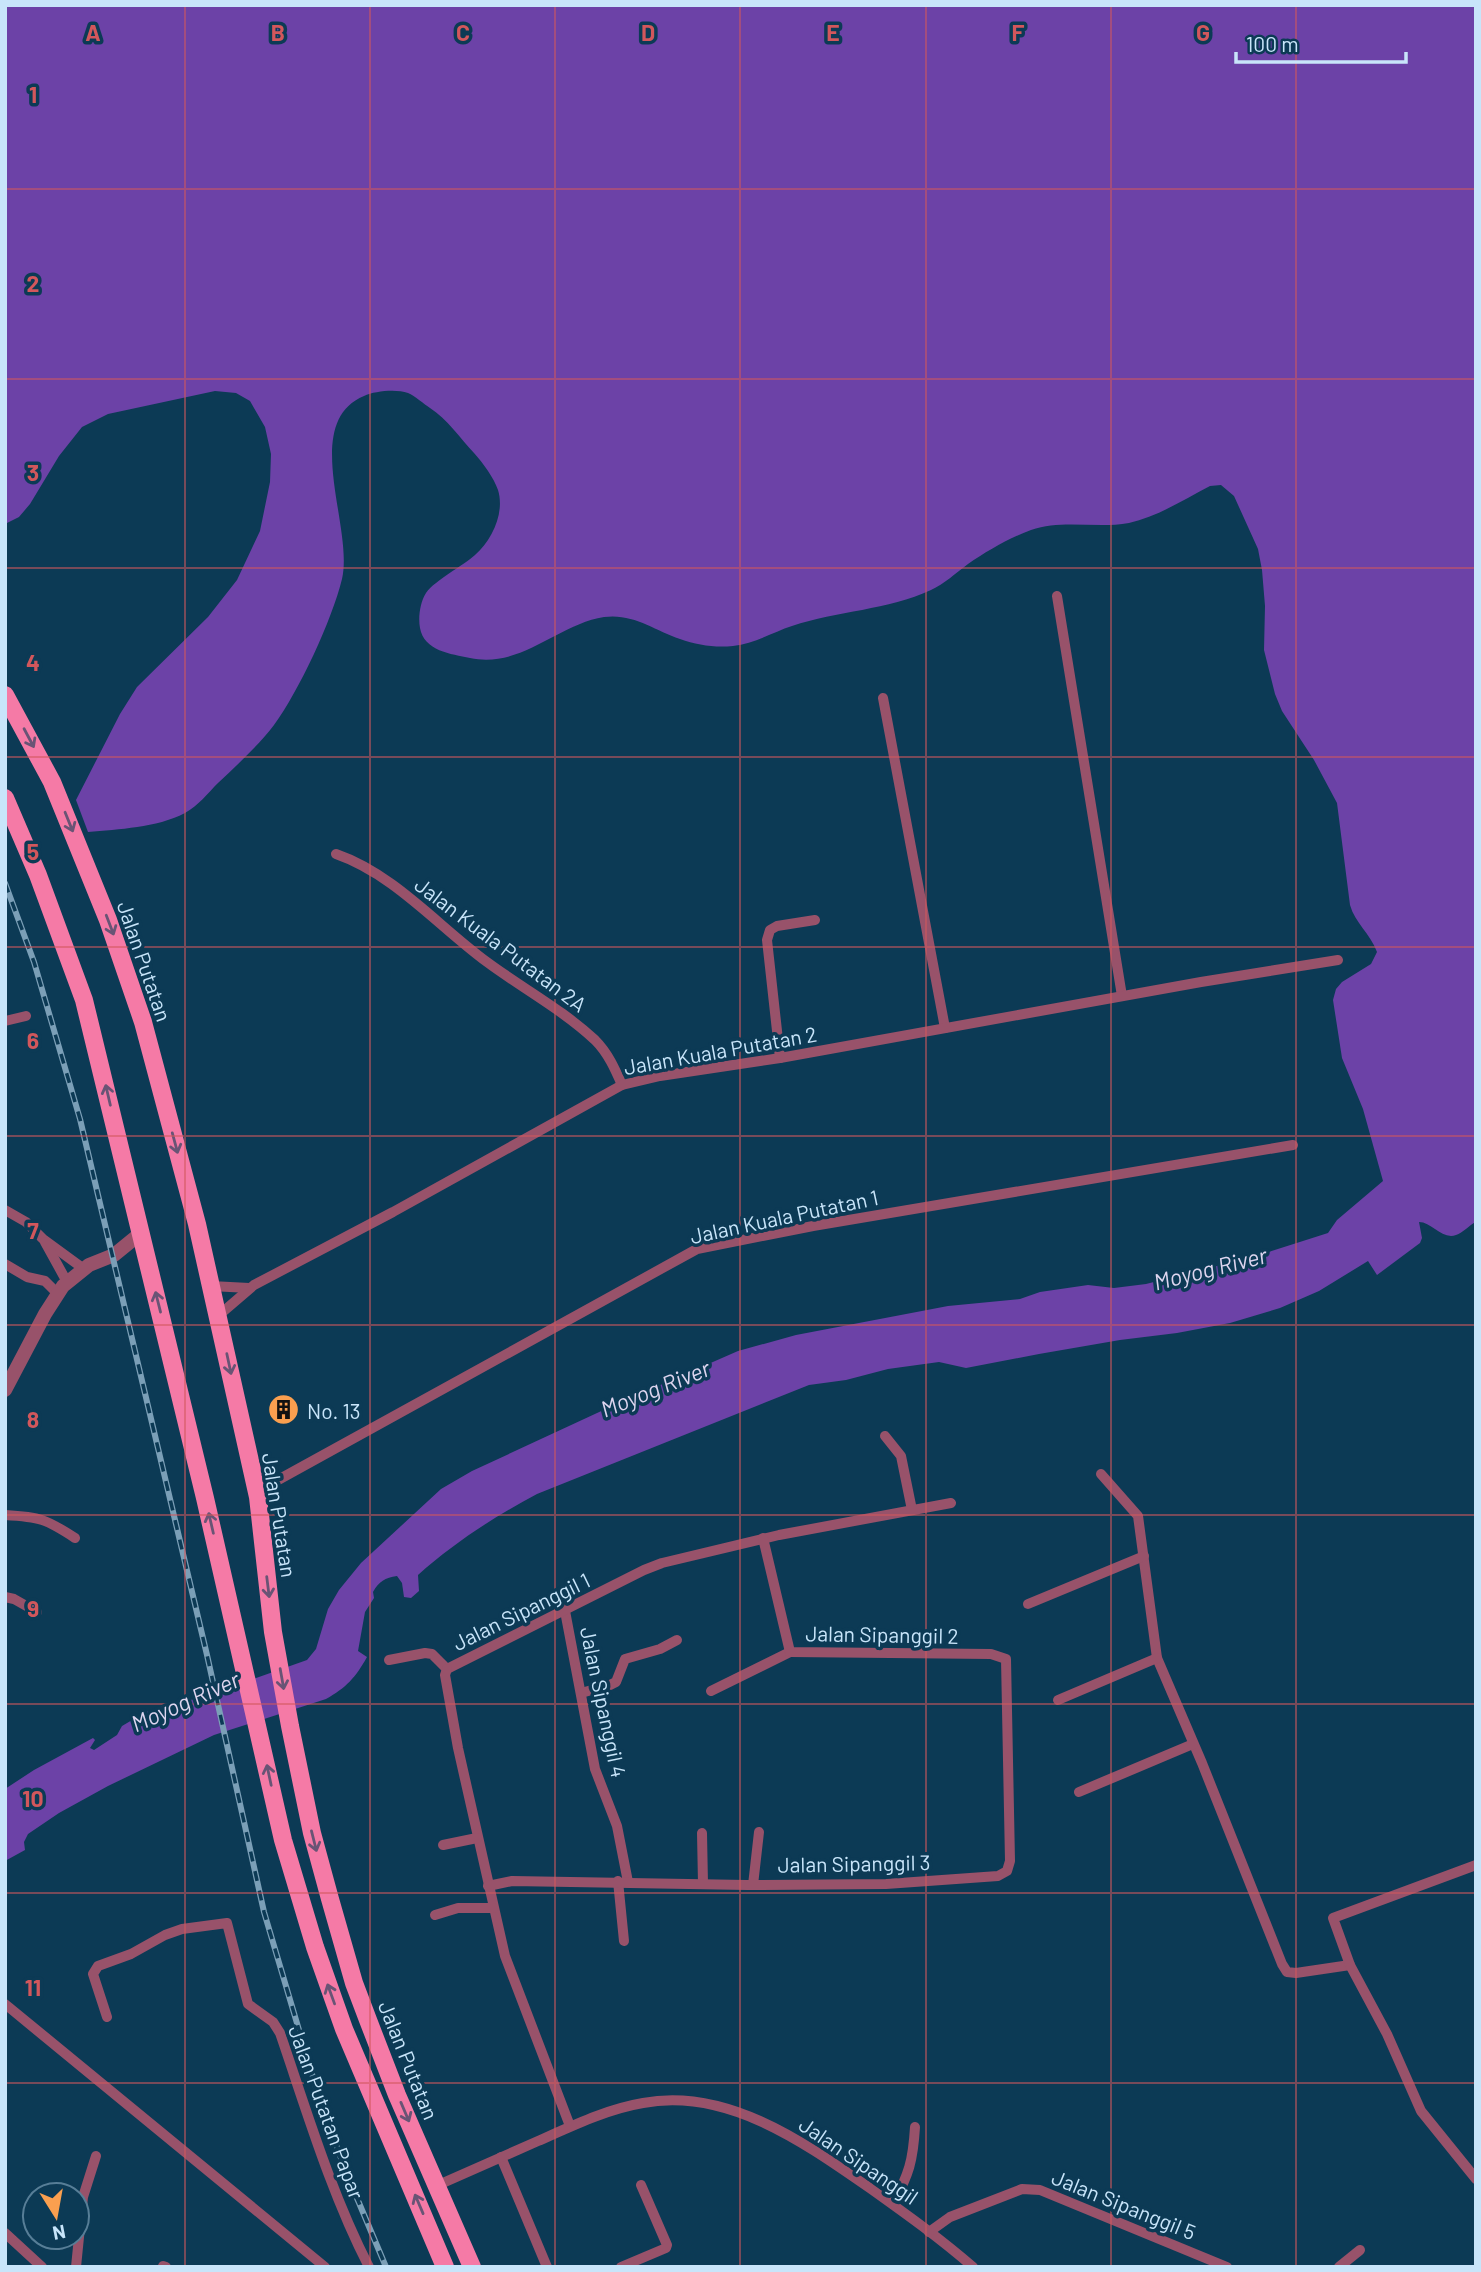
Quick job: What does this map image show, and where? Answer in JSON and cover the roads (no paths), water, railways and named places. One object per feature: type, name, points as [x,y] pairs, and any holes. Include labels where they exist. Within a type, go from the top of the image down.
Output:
[{"type":"highway","name":"Jalan Putatan","points":[[5,695],[52,782],[119,949],[143,1022],[211,1286],[258,1497],[273,1632],[312,1833],[354,1983],[397,2095],[472,2267]]},
{"type":"highway","points":[[7,801],[38,875],[84,1000],[244,1661],[283,1840],[344,2029],[445,2267]]},
{"type":"street","points":[[1058,596],[1122,996]]},
{"type":"street","points":[[883,698],[945,1028]]},
{"type":"street","name":"Jalan Kuala Putatan 2A","points":[[336,854],[357,862],[378,876],[476,954],[588,1035],[612,1062],[622,1085]]},
{"type":"street","points":[[780,1058],[767,940],[770,930],[777,926],[815,920]]},
{"type":"street","name":"Jalan Kuala Putatan 2","points":[[218,1316],[249,1288],[622,1085],[660,1076],[780,1058],[1338,960]]},
{"type":"street","points":[[5,1021],[26,1016]]},
{"type":"street","name":"Jalan Kuala Putatan 1","points":[[258,1497],[270,1485],[697,1249],[799,1229],[1293,1145]]},
{"type":"street","points":[[5,1210],[26,1222],[43,1239],[83,1269]]},
{"type":"street","points":[[5,1390],[62,1287],[83,1269],[114,1255],[141,1233]]},
{"type":"street","points":[[43,1239],[62,1287]]},
{"type":"street","points":[[114,1255],[130,1256],[148,1264]]},
{"type":"street","points":[[5,1264],[27,1277],[62,1287]]},
{"type":"street","points":[[211,1286],[249,1288]]},
{"type":"street","points":[[885,1436],[901,1456],[912,1510]]},
{"type":"street","points":[[252,1471],[268,1476],[291,1474]]},
{"type":"street","points":[[1101,1474],[1138,1516],[1157,1658],[1282,1964],[1287,1972],[1296,1973],[1350,1965]]},
{"type":"street","name":"Jalan Sipanggil 1","points":[[570,2126],[505,1956],[477,1838],[449,1699],[445,1675],[447,1669],[662,1563],[764,1538],[951,1503]]},
{"type":"street","points":[[5,1515],[38,1517],[50,1521],[75,1538]]},
{"type":"street","name":"Jalan Sipanggil 2","points":[[764,1538],[790,1652],[991,1654],[1006,1659]]},
{"type":"street","points":[[1028,1604],[1144,1556]]},
{"type":"street","points":[[5,1597],[37,1612]]},
{"type":"street","name":"Jalan Sipanggil 4","points":[[565,1611],[595,1769],[617,1826],[623,1882],[624,1941]]},
{"type":"street","points":[[581,1693],[616,1682],[625,1659],[660,1649],[677,1640]]},
{"type":"street","points":[[711,1691],[790,1652]]},
{"type":"street","points":[[389,1660],[432,1654],[447,1669]]},
{"type":"street","points":[[1058,1700],[1157,1658]]},
{"type":"street","name":"Jalan Sipanggil 3","points":[[488,1886],[512,1881],[753,1885],[900,1883],[998,1876],[1007,1871],[1010,1861],[1006,1659]]},
{"type":"street","points":[[1079,1791],[1193,1744]]},
{"type":"street","points":[[753,1885],[759,1832]]},
{"type":"street","points":[[702,1833],[704,1884]]},
{"type":"street","points":[[443,1845],[477,1838]]},
{"type":"street","points":[[1476,1865],[1333,1917],[1350,1965],[1387,2034],[1421,2111],[1476,2179]]},
{"type":"street","points":[[435,1915],[470,1907],[493,1908]]},
{"type":"street","name":"Jalan Putatan Papar","points":[[107,2017],[93,1974],[98,1966],[131,1954],[182,1929],[227,1923],[248,2004],[273,2022],[280,2033],[333,2186],[369,2267]]},
{"type":"street","points":[[5,2004],[325,2267]]},
{"type":"street","name":"Jalan Sipanggil","points":[[436,2186],[570,2126],[625,2107],[646,2102],[678,2100],[710,2104],[754,2119],[826,2157],[973,2267]]},
{"type":"street","points":[[892,2204],[908,2177],[913,2157],[915,2127]]},
{"type":"street","points":[[76,2267],[83,2197],[96,2156]]},
{"type":"street","points":[[501,2157],[547,2267]]},
{"type":"street","points":[[621,2267],[666,2248],[667,2245],[641,2185]]},
{"type":"street","name":"Jalan Sipanggil 5","points":[[929,2232],[950,2217],[1022,2189],[1040,2190],[1227,2267]]},
{"type":"street","points":[[5,2233],[42,2267]]},
{"type":"street","points":[[1339,2267],[1360,2250]]},
{"type":"water","name":"Moyog River","points":[[5,5],[1476,5],[1476,1222],[1459,1234],[1451,1236],[1419,1222],[1422,1238],[1420,1243],[1377,1275],[1368,1261],[1319,1291],[1280,1308],[1230,1323],[966,1368],[939,1362],[809,1385],[537,1494],[475,1531],[432,1563],[418,1575],[419,1591],[411,1598],[404,1597],[402,1583],[397,1576],[380,1583],[365,1612],[358,1651],[367,1657],[339,1691],[326,1699],[214,1735],[108,1786],[28,1834],[24,1842],[25,1850],[5,1861],[5,1789],[93,1738],[95,1740],[90,1748],[94,1750],[117,1735],[122,1726],[144,1713],[174,1702],[197,1699],[307,1660],[316,1649],[328,1609],[339,1590],[361,1563],[441,1489],[472,1471],[738,1351],[796,1335],[948,1306],[1020,1299],[1040,1292],[1088,1285],[1114,1288],[1146,1284],[1256,1256],[1328,1233],[1337,1220],[1383,1181],[1363,1109],[1342,1058],[1333,1000],[1336,989],[1342,982],[1371,964],[1377,952],[1350,905],[1337,803],[1314,760],[1282,711],[1275,694],[1264,650],[1265,606],[1258,549],[1234,496],[1221,485],[1210,486],[1160,512],[1129,523],[1055,525],[1031,530],[990,550],[941,585],[915,597],[809,621],[741,645],[706,646],[634,620],[615,616],[587,621],[523,652],[506,657],[489,660],[470,658],[439,650],[427,642],[420,628],[420,610],[430,588],[470,559],[487,542],[496,526],[500,508],[498,490],[481,461],[436,412],[408,393],[392,391],[369,394],[345,409],[335,429],[332,452],[344,557],[342,579],[323,634],[284,711],[254,748],[190,810],[150,825],[88,832],[76,800],[120,714],[137,687],[208,617],[237,580],[260,531],[270,482],[271,454],[265,427],[250,401],[236,393],[215,391],[108,414],[82,427],[59,456],[30,504],[19,517],[5,524]]},
{"type":"railway","points":[[5,883],[34,962],[80,1119],[207,1655],[264,1912],[318,2094],[346,2172],[386,2267]]},
{"type":"place","name":"No. 13","points":[[284,1410]]}]
